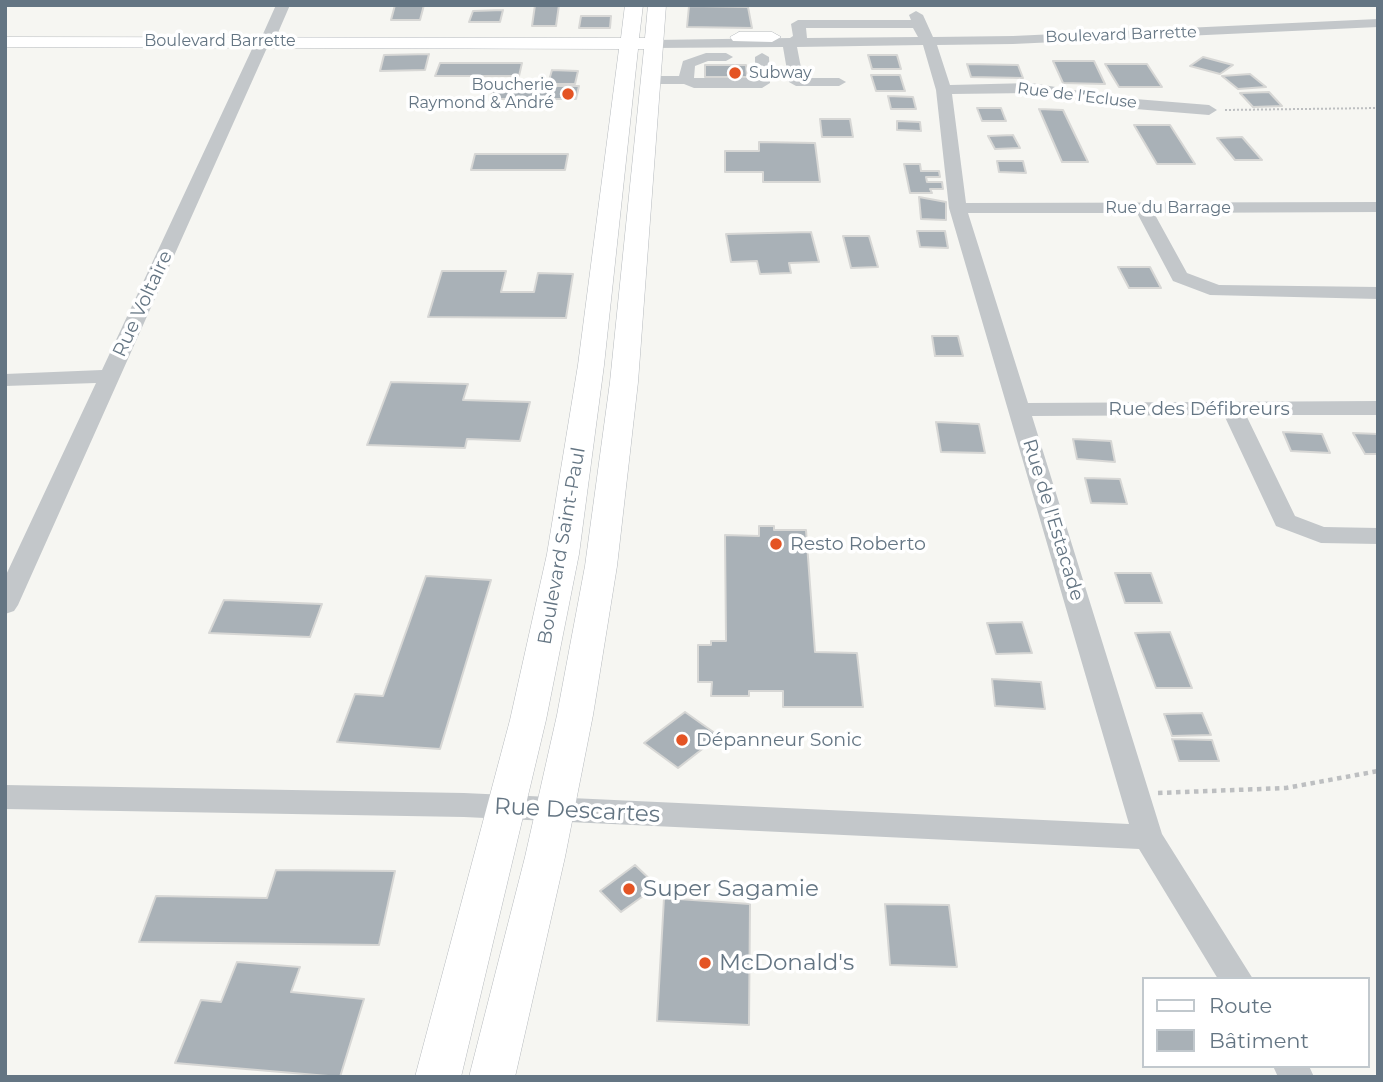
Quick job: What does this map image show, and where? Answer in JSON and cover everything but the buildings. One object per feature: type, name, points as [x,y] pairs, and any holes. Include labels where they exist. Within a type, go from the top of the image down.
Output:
[{"type":"main road","name":"Boulevard Saint-Paul","points":[[438,1077],[507,807],[551,617],[578,458],[634,5]]},
{"type":"main road","name":"Boulevard Saint-Paul","points":[[492,1077],[575,715],[611,497],[624,382],[669,80],[654,40],[657,5]]},
{"type":"main road","name":"Boulevard Barrette","points":[[739,37],[772,37]]},
{"type":"main road","name":"Boulevard Barrette","points":[[5,42],[654,40]]},
{"type":"street","name":"Rue Voltaire","points":[[5,605],[283,5]]},
{"type":"street","name":"Boulevard Barrette","points":[[654,40],[794,46],[864,41],[921,26],[1013,40],[1378,23]]},
{"type":"street","points":[[839,82],[796,82],[794,46],[798,24],[921,26]]},
{"type":"street","name":"Rue de l'Estacade","points":[[921,26],[944,90],[958,208],[1148,837],[1235,977]]},
{"type":"street","name":"Boulevard Barrette","points":[[654,40],[739,37]]},
{"type":"street","name":"Boulevard Barrette","points":[[772,37],[794,46]]},
{"type":"street","points":[[669,80],[688,64],[706,57],[762,57],[794,46]]},
{"type":"street","points":[[669,80],[694,83],[762,83],[762,57]]},
{"type":"street","name":"Rue de l'Ecluse","points":[[944,90],[1031,88],[1123,103],[1209,110]]},
{"type":"street","name":"Rue du Barrage","points":[[958,208],[1378,207]]},
{"type":"street","points":[[1143,208],[1180,277],[1217,292],[1378,293]]},
{"type":"street","points":[[5,380],[110,376]]},
{"type":"street","name":"Rue des Défibreurs","points":[[1020,410],[1378,408]]},
{"type":"street","points":[[1232,409],[1285,521],[1321,535],[1378,536]]},
{"type":"street","name":"Rue Descartes","points":[[5,797],[507,807],[1148,837]]},
{"type":"path","points":[[1209,110],[1378,108]]},
{"type":"path","points":[[1135,794],[1286,788],[1378,771]]},
{"type":"place","name":"Subway","points":[[735,73]]},
{"type":"place","name":"Boucherie Raymond & André","points":[[568,94]]},
{"type":"place","name":"Resto Roberto","points":[[776,544]]},
{"type":"place","name":"Dépanneur Sonic","points":[[682,740]]},
{"type":"place","name":"Super Sagamie","points":[[629,889]]},
{"type":"place","name":"McDonald's","points":[[705,963]]}]
